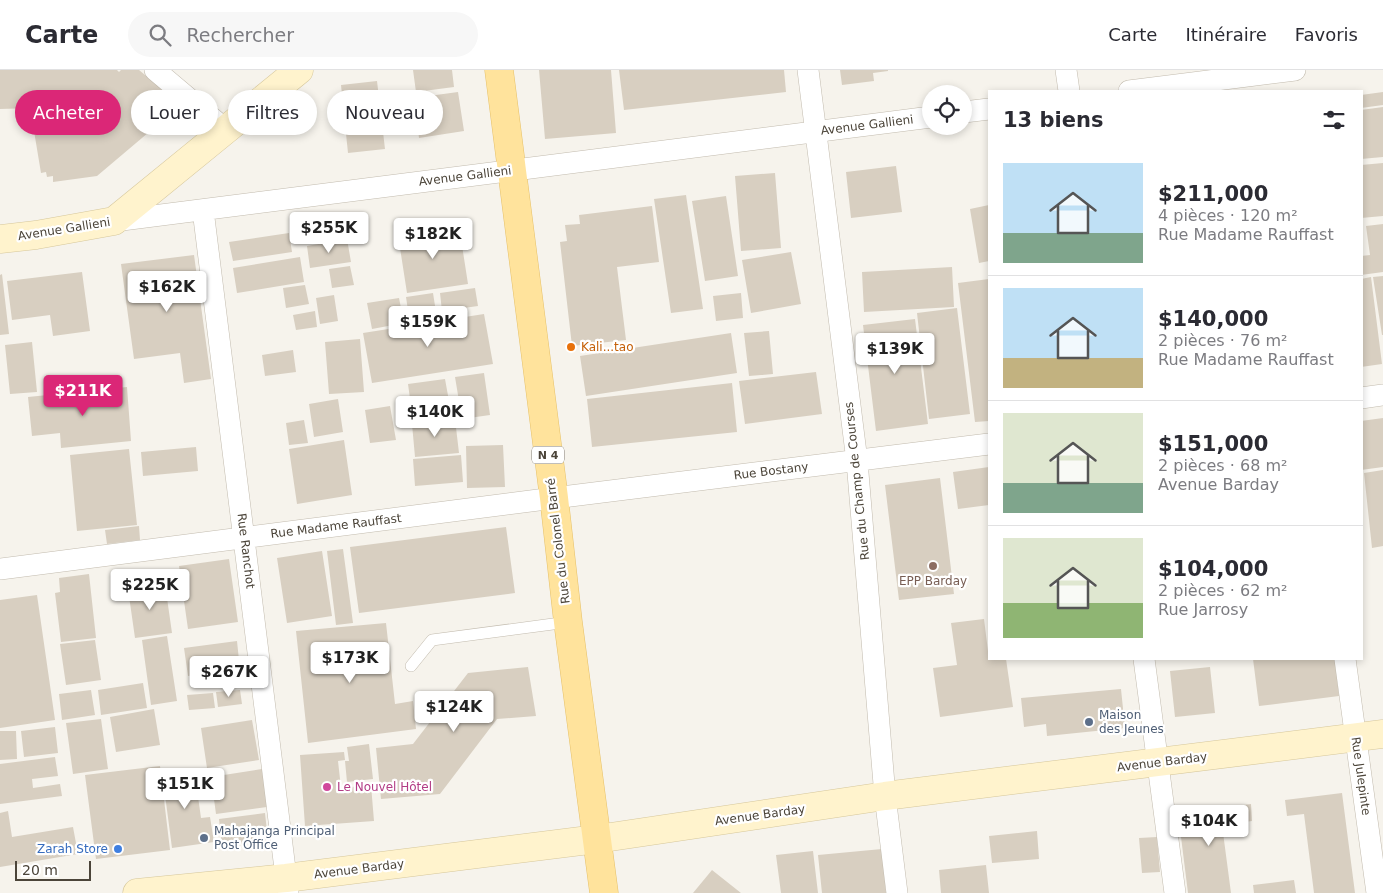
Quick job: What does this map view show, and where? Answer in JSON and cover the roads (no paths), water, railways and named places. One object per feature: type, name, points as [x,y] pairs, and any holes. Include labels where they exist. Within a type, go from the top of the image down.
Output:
[{"type":"main road","points":[[114,221],[299,70]]},
{"type":"main road","name":"Rue du Colonel Barré","points":[[499,70],[604,893]]},
{"type":"main road","name":"Avenue Gallieni","points":[[0,239],[36,235],[114,221]]},
{"type":"main road","name":"Avenue Barday","points":[[137,893],[287,886],[884,796],[1383,734]]},
{"type":"street","points":[[155,70],[226,130]]},
{"type":"street","name":"Rue du Champ de Courses","points":[[808,70],[857,461],[884,796],[897,893]]},
{"type":"street","points":[[1066,70],[1069,90]]},
{"type":"street","points":[[1139,90],[1280,76]]},
{"type":"street","points":[[972,111],[988,109]]},
{"type":"street","name":"Avenue Gallieni","points":[[114,221],[922,118]]},
{"type":"street","name":"Rue Ranchot","points":[[203,210],[287,886]]},
{"type":"street","points":[[1363,398],[1383,395]]},
{"type":"street","name":"Rue Bostany","points":[[554,498],[988,444]]},
{"type":"street","name":"Rue Madame Rauffast","points":[[0,569],[554,498]]},
{"type":"street","points":[[1144,660],[1175,893]]},
{"type":"street","name":"Rue Julepinte","points":[[1345,660],[1377,893]]},
{"type":"lane","points":[[411,666],[432,640],[568,622]]},
{"type":"place","name":"Kali...tao","points":[[571,347]]},
{"type":"place","name":"EPP Barday","points":[[933,566]]},
{"type":"place","name":"Maison des Jeunes","points":[[1089,722]]},
{"type":"place","name":"Le Nouvel Hôtel","points":[[327,787]]},
{"type":"place","name":"Mahajanga Principal Post Office","points":[[204,838]]},
{"type":"place","name":"Zarah Store","points":[[118,849]]}]
